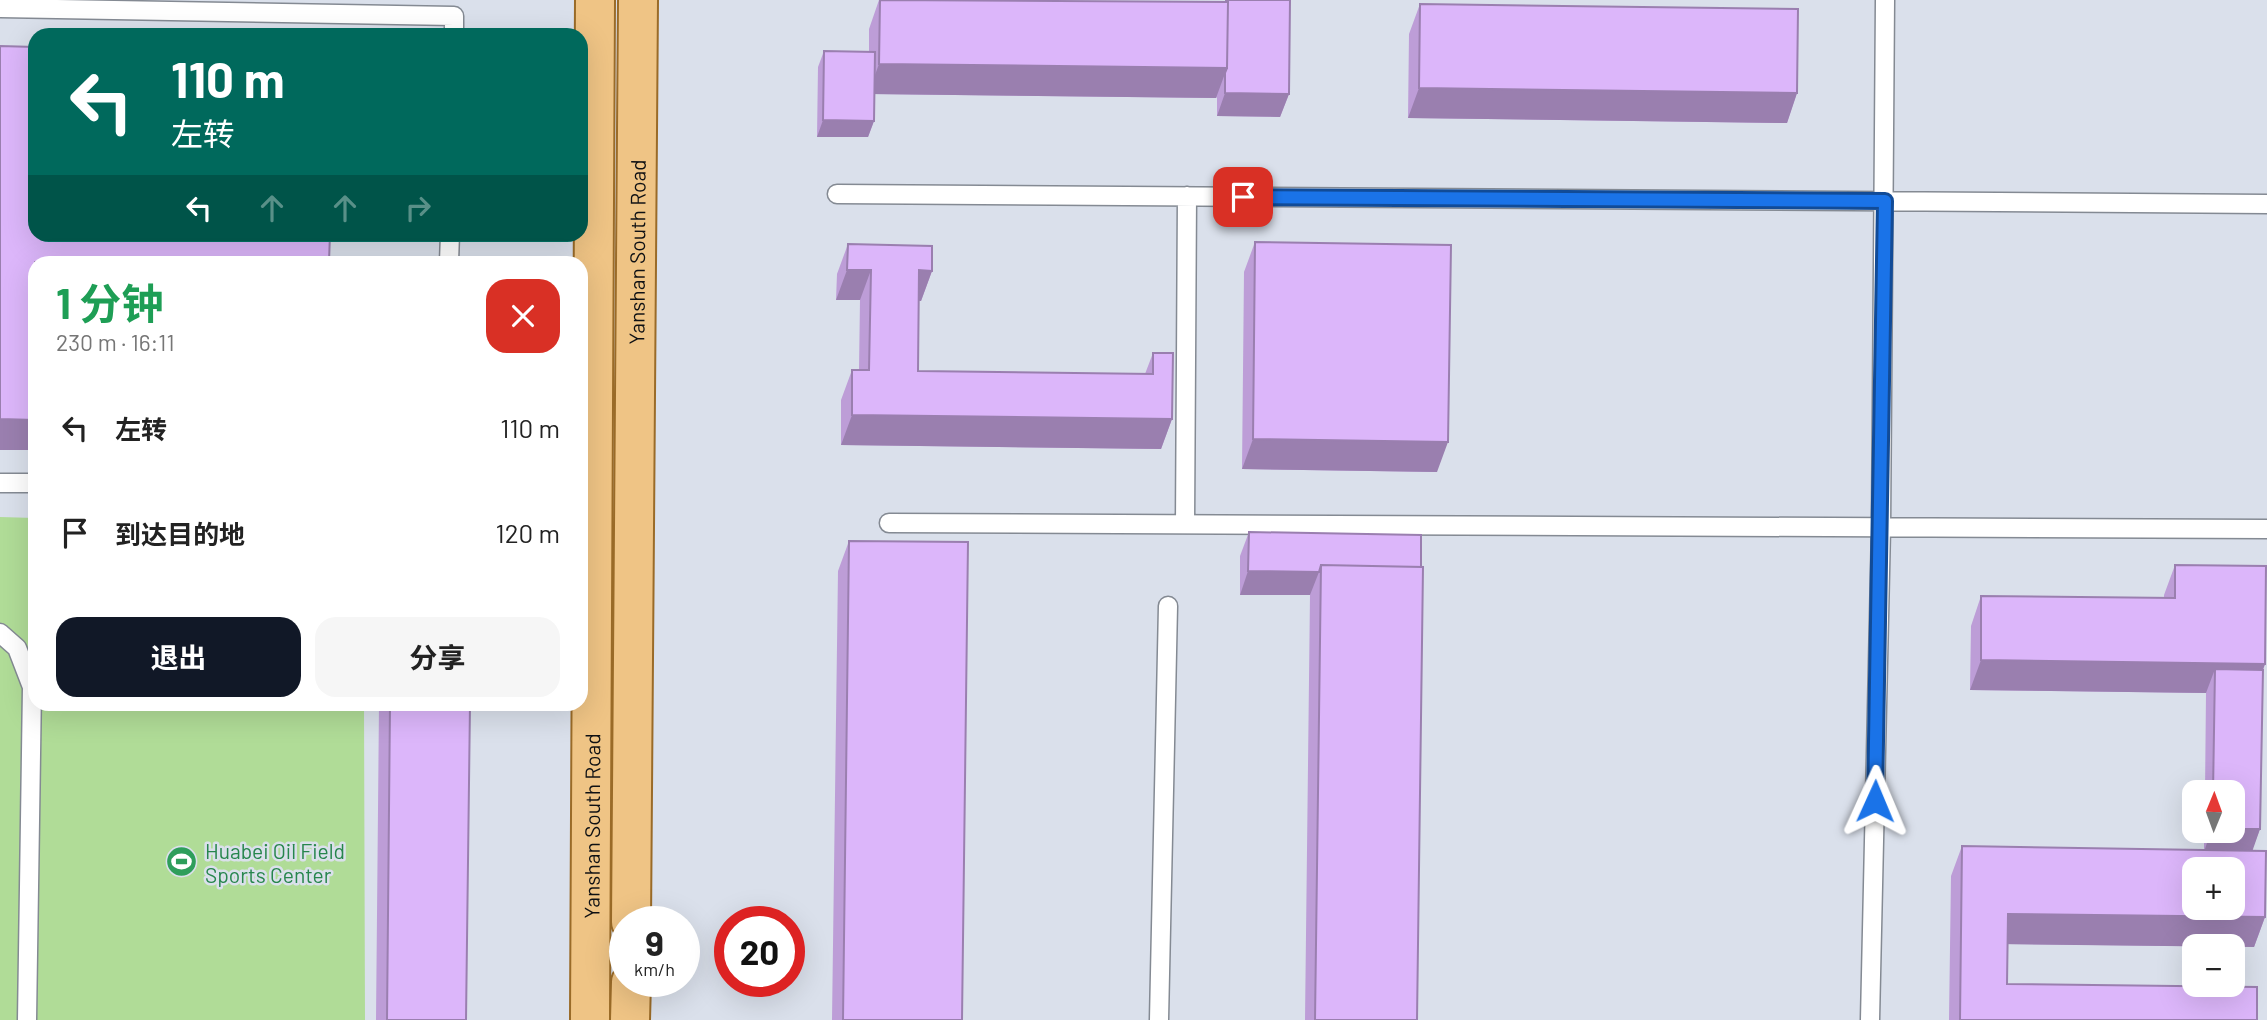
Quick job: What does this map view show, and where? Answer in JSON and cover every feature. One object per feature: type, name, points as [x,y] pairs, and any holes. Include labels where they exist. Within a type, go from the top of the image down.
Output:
[{"type":"main road","name":"Yanshan South Road","points":[[588,417],[595,0]]},
{"type":"main road","name":"Yanshan South Road","points":[[631,906],[638,0]]},
{"type":"main road","name":"Yanshan South Road","points":[[588,658],[590,1020]]},
{"type":"main road","points":[[631,997],[631,1020]]},
{"type":"lane","points":[[1870,1020],[1881,528],[1885,0]]},
{"type":"lane","points":[[0,8],[97,5],[454,16],[454,28]]},
{"type":"lane","points":[[837,194],[2267,204]]},
{"type":"lane","points":[[1185,524],[1187,196]]},
{"type":"lane","points":[[0,483],[28,483]]},
{"type":"lane","points":[[889,523],[2267,529]]},
{"type":"lane","points":[[1159,1020],[1168,606]]},
{"type":"lane","points":[[0,633],[17,648],[28,677]]},
{"type":"lane","points":[[27,1020],[32,711]]},
{"type":"green space","name":"Huabei Oil Field Sports Center","points":[[0,517],[28,518],[28,711],[364,711],[365,1020],[0,1020]]},
{"type":"building","points":[[880,0],[1228,2],[1227,68],[879,64]]},
{"type":"building","points":[[1226,0],[1290,0],[1289,94],[1225,93]]},
{"type":"building","points":[[1420,4],[1798,9],[1797,93],[1419,88]]},
{"type":"building","points":[[0,46],[28,47],[28,242],[330,242],[329,256],[28,256],[28,420],[0,419]]},
{"type":"building","points":[[824,51],[875,52],[874,121],[823,120]]},
{"type":"building","points":[[1255,242],[1451,245],[1448,442],[1253,439]]},
{"type":"building","points":[[848,244],[932,246],[932,271],[919,270],[918,371],[1153,374],[1153,353],[1173,353],[1172,419],[852,415],[852,370],[869,370],[871,270],[847,270]]},
{"type":"building","points":[[1249,532],[1421,535],[1421,567],[1321,565],[1319,572],[1248,571]]},
{"type":"building","points":[[849,541],[968,542],[962,1020],[843,1020]]},
{"type":"building","points":[[1321,565],[1423,567],[1417,1020],[1315,1020]]},
{"type":"building","points":[[2175,565],[2266,566],[2265,664],[1981,660],[1981,596],[2175,598]]},
{"type":"building","points":[[2215,669],[2263,670],[2260,829],[2245,829],[2245,780],[2213,780]]},
{"type":"building","points":[[390,711],[470,711],[466,1020],[387,1020]]},
{"type":"building","points":[[1962,846],[2266,851],[2265,917],[2245,917],[2245,857],[2182,857],[2182,916],[2008,914],[2007,984],[2182,986],[2182,997],[2245,997],[2245,987],[2257,987],[2257,1020],[1960,1020]]},
{"type":"place","name":"Huabei Oil Field Sports Center","points":[[182,862]]},
{"type":"route","points":[[1243,197],[1885,201],[1875,801]]}]
